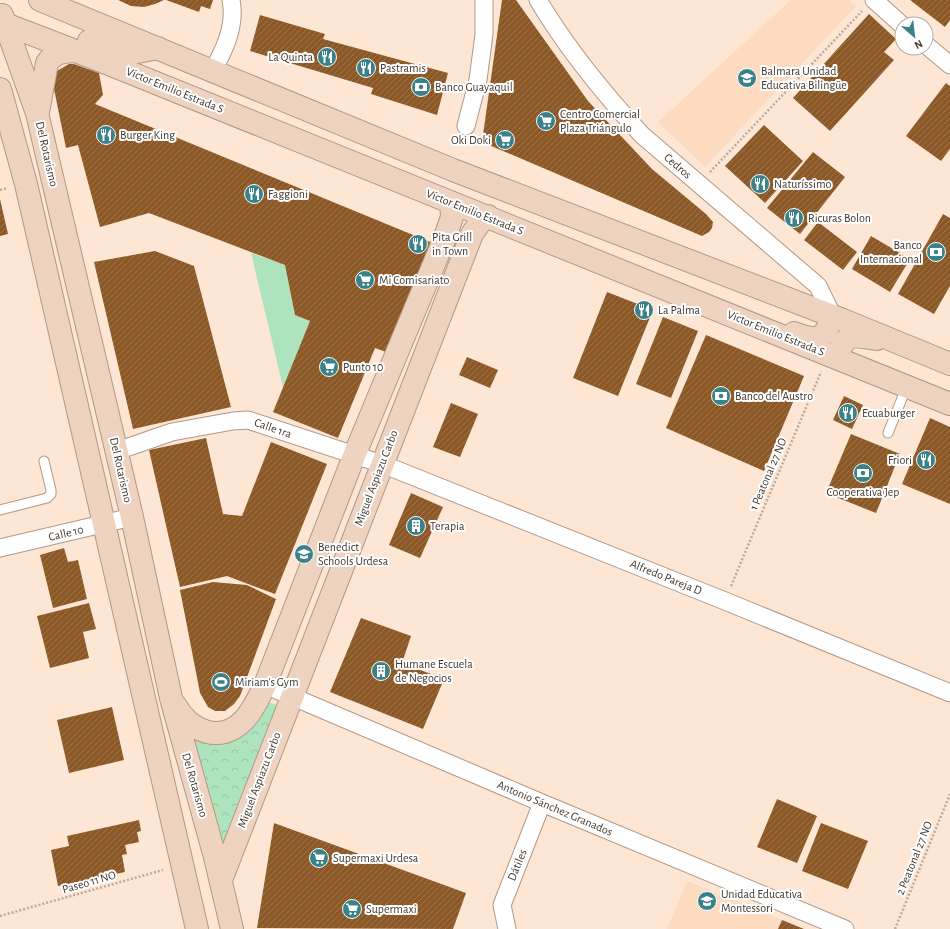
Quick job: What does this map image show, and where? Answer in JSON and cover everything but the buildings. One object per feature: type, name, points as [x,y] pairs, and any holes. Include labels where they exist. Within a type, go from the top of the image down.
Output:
[{"type":"main road","points":[[40,0],[213,70],[452,170],[834,317],[950,364]]},
{"type":"main road","points":[[1,22],[33,22],[127,54],[158,48]]},
{"type":"main road","name":"Víctor Emilio Estrada S","points":[[1,22],[488,216],[950,404]]},
{"type":"main road","name":"Del Rotarismo","points":[[1,22],[38,113],[117,451],[171,698],[221,880],[232,929]]},
{"type":"main road","points":[[38,113],[47,63],[52,56],[58,53],[77,51]]},
{"type":"main road","points":[[0,90],[26,184],[197,929]]},
{"type":"main road","points":[[171,698],[186,720],[199,730],[214,734],[231,730],[244,721],[265,685],[354,456],[444,240],[452,217],[451,202]]},
{"type":"main road","name":"Miguel Aspiazu Carbo","points":[[221,880],[472,234],[481,221],[488,216]]},
{"type":"main road","points":[[702,303],[811,339],[817,338],[826,333],[834,317]]},
{"type":"main road","points":[[832,356],[842,343],[851,337],[858,336],[898,342]]},
{"type":"street","points":[[213,70],[224,50],[231,28],[231,0]]},
{"type":"street","points":[[466,126],[478,80],[484,34],[484,0]]},
{"type":"street","name":"Cedros","points":[[538,0],[583,64],[616,107],[642,135],[818,286],[834,317]]},
{"type":"street","points":[[870,3],[894,20]]},
{"type":"street","points":[[934,52],[950,65]]},
{"type":"street","name":"Calle 1ra","points":[[117,451],[172,432],[233,421],[248,420],[382,464]]},
{"type":"street","name":"Alfredo Pareja D","points":[[382,464],[950,693]]},
{"type":"street","name":"Calle 10","points":[[0,548],[132,517]]},
{"type":"street","name":"Antonio Sánchez Granados","points":[[265,685],[542,803],[845,929]]},
{"type":"street","name":"Dátiles","points":[[507,929],[502,905],[542,803]]},
{"type":"lane","points":[[888,433],[907,386]]},
{"type":"lane","points":[[0,510],[47,498],[51,494],[44,462]]},
{"type":"path","points":[[699,184],[870,3]]},
{"type":"path","name":"1 Peatonal 27 NO","points":[[725,601],[832,356]]},
{"type":"path","name":"2 Peatonal 27 NO","points":[[895,929],[950,794]]},
{"type":"path","name":"Paseo 11 NO","points":[[0,916],[183,865]]},
{"type":"shaded area","name":"Balmara Unidad Educativa Bilingüe","points":[[791,0],[849,0],[856,6],[705,167],[658,122]]},
{"type":"shaded area","name":"Unidad Educativa Montessori","points":[[687,881],[782,920],[778,929],[667,929]]},
{"type":"green space","points":[[251,253],[285,265],[295,315],[310,321],[283,387]]},
{"type":"green space","points":[[266,701],[279,706],[224,850],[186,738],[220,745],[240,737],[256,721]]},
{"type":"place","name":"La Quinta","points":[[327,57]]},
{"type":"place","name":"Pastramis","points":[[366,68]]},
{"type":"place","name":"Balmara Unidad Educativa Bilingüe","points":[[747,78]]},
{"type":"place","name":"Banco Guayaquil","points":[[421,87]]},
{"type":"place","name":"Centro Comercial Plaza Triángulo","points":[[546,121]]},
{"type":"place","name":"Burger King","points":[[106,135]]},
{"type":"place","name":"Oki Doki","points":[[505,140]]},
{"type":"place","name":"Naturíssimo","points":[[760,184]]},
{"type":"place","name":"Faggioni","points":[[254,194]]},
{"type":"place","name":"Ricuras Bolon","points":[[794,218]]},
{"type":"place","name":"Pita Grill in Town","points":[[418,244]]},
{"type":"place","name":"Banco Internacional","points":[[936,252]]},
{"type":"place","name":"Mi Comisariato","points":[[365,280]]},
{"type":"place","name":"La Palma","points":[[644,310]]},
{"type":"place","name":"Punto 10","points":[[329,367]]},
{"type":"place","name":"Banco del Austro","points":[[721,396]]},
{"type":"place","name":"Ecuaburger","points":[[848,413]]},
{"type":"place","name":"Friori","points":[[926,460]]},
{"type":"place","name":"Cooperativa Jep","points":[[863,473]]},
{"type":"place","name":"Terapia","points":[[416,526]]},
{"type":"place","name":"Benedict Schools Urdesa","points":[[304,554]]},
{"type":"place","name":"Humane Escuela de Negocios","points":[[381,671]]},
{"type":"place","name":"Miriam's Gym","points":[[221,682]]},
{"type":"place","name":"Supermaxi Urdesa","points":[[319,858]]},
{"type":"place","name":"Unidad Educativa Montessori","points":[[707,901]]},
{"type":"place","name":"Supermaxi","points":[[352,909]]}]
